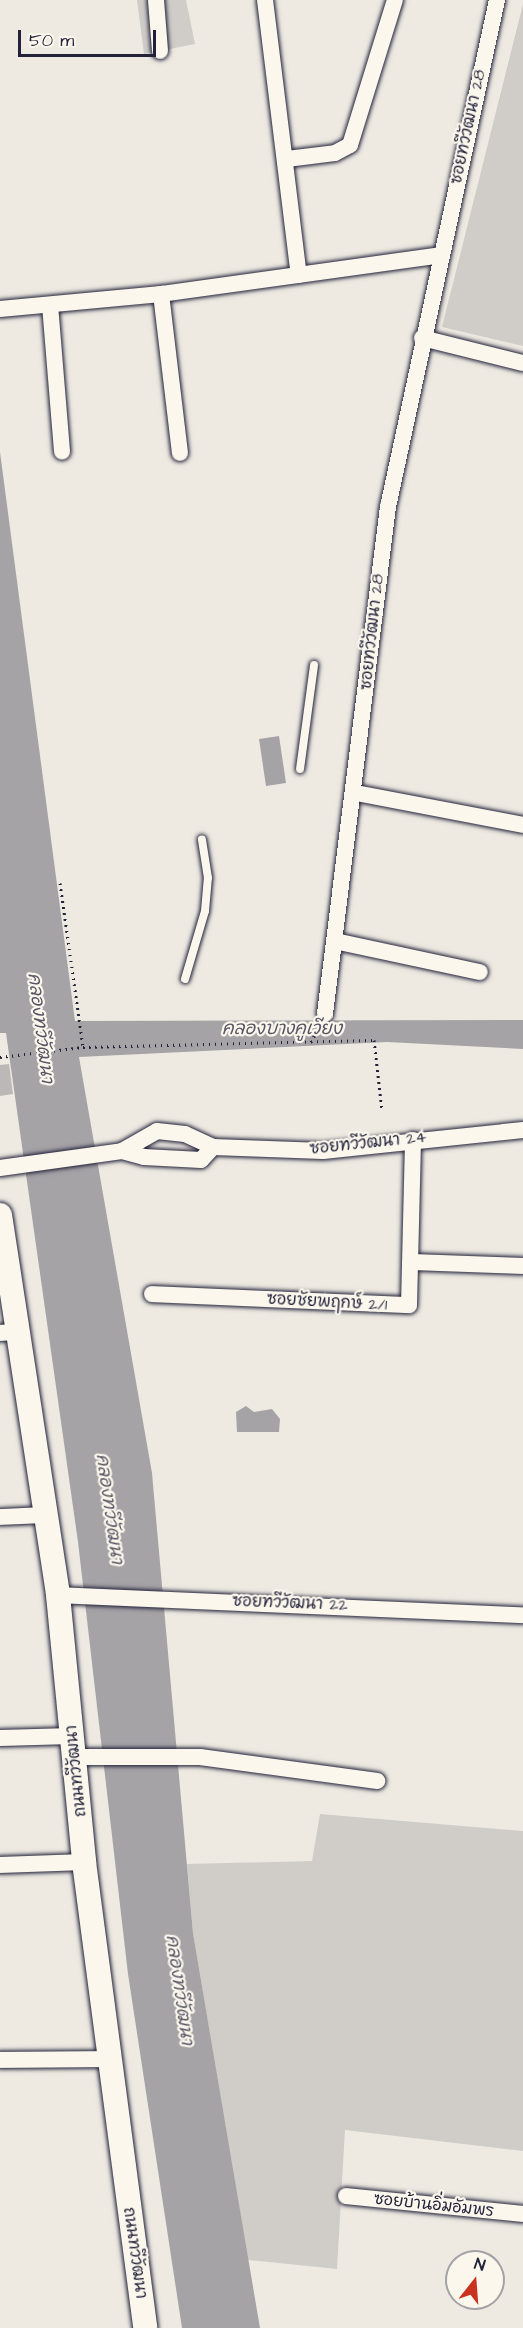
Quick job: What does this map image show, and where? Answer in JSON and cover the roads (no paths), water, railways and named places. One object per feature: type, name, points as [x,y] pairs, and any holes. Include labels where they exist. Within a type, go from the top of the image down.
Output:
[{"type":"main road","name":"ถนนทวีวัฒนา","points":[[0,1215],[8,1333],[58,1595],[84,1862],[145,2328]]},
{"type":"street","points":[[156,0],[160,51]]},
{"type":"street","points":[[265,0],[287,159],[299,275]]},
{"type":"street","points":[[287,159],[335,153],[350,145],[395,0]]},
{"type":"street","name":"ซอยทวีวัฒนา 28","points":[[325,1014],[356,793],[388,507],[422,338],[497,0]]},
{"type":"street","points":[[2,309],[161,294],[441,255]]},
{"type":"street","points":[[161,294],[180,453]]},
{"type":"street","points":[[50,305],[62,452]]},
{"type":"street","points":[[422,338],[523,363]]},
{"type":"street","points":[[356,793],[523,825]]},
{"type":"street","points":[[335,941],[480,972]]},
{"type":"street","name":"ซอยทวีวัฒนา 24","points":[[122,1151],[157,1131],[185,1134],[213,1147],[323,1151],[523,1130]]},
{"type":"street","name":"ซอยชัยพฤกษ์ 2/1","points":[[152,1294],[409,1305],[413,1262],[413,1140]]},
{"type":"street","name":"ซอยทวีวัฒนา 24","points":[[0,1168],[122,1151],[144,1158],[201,1160],[213,1147]]},
{"type":"street","points":[[413,1262],[523,1266]]},
{"type":"street","points":[[0,1517],[42,1515]]},
{"type":"street","name":"ซอยทวีวัฒนา 22","points":[[58,1595],[85,1594],[523,1615]]},
{"type":"street","points":[[0,1738],[73,1747],[101,1757],[200,1757],[377,1781]]},
{"type":"street","points":[[0,1865],[84,1862]]},
{"type":"street","points":[[0,2060],[108,2059]]},
{"type":"street","name":"ซอยบ้านอิ่มอัมพร","points":[[346,2196],[523,2214]]},
{"type":"lane","points":[[300,769],[314,665]]},
{"type":"lane","points":[[184,979],[205,911],[208,878],[201,839]]},
{"type":"water","points":[[0,452],[75,1021],[523,1020],[523,1049],[387,1042],[79,1057],[152,1473],[193,1933],[260,2328],[182,2328],[128,1974],[78,1542],[6,1033],[0,1033]]},
{"type":"water","points":[[279,736],[286,783],[266,786],[259,739]]},
{"type":"water","points":[[246,1406],[254,1412],[272,1409],[280,1419],[279,1432],[237,1432],[236,1412]]},
{"type":"water label","name":"คลองทวีวัฒนา","points":[[40,1028]]},
{"type":"water label","name":"คลองบางคูเวียง","points":[[282,1029]]},
{"type":"water label","name":"คลองทวีวัฒนา","points":[[109,1509]]},
{"type":"water label","name":"คลองทวีวัฒนา","points":[[179,1990]]}]
